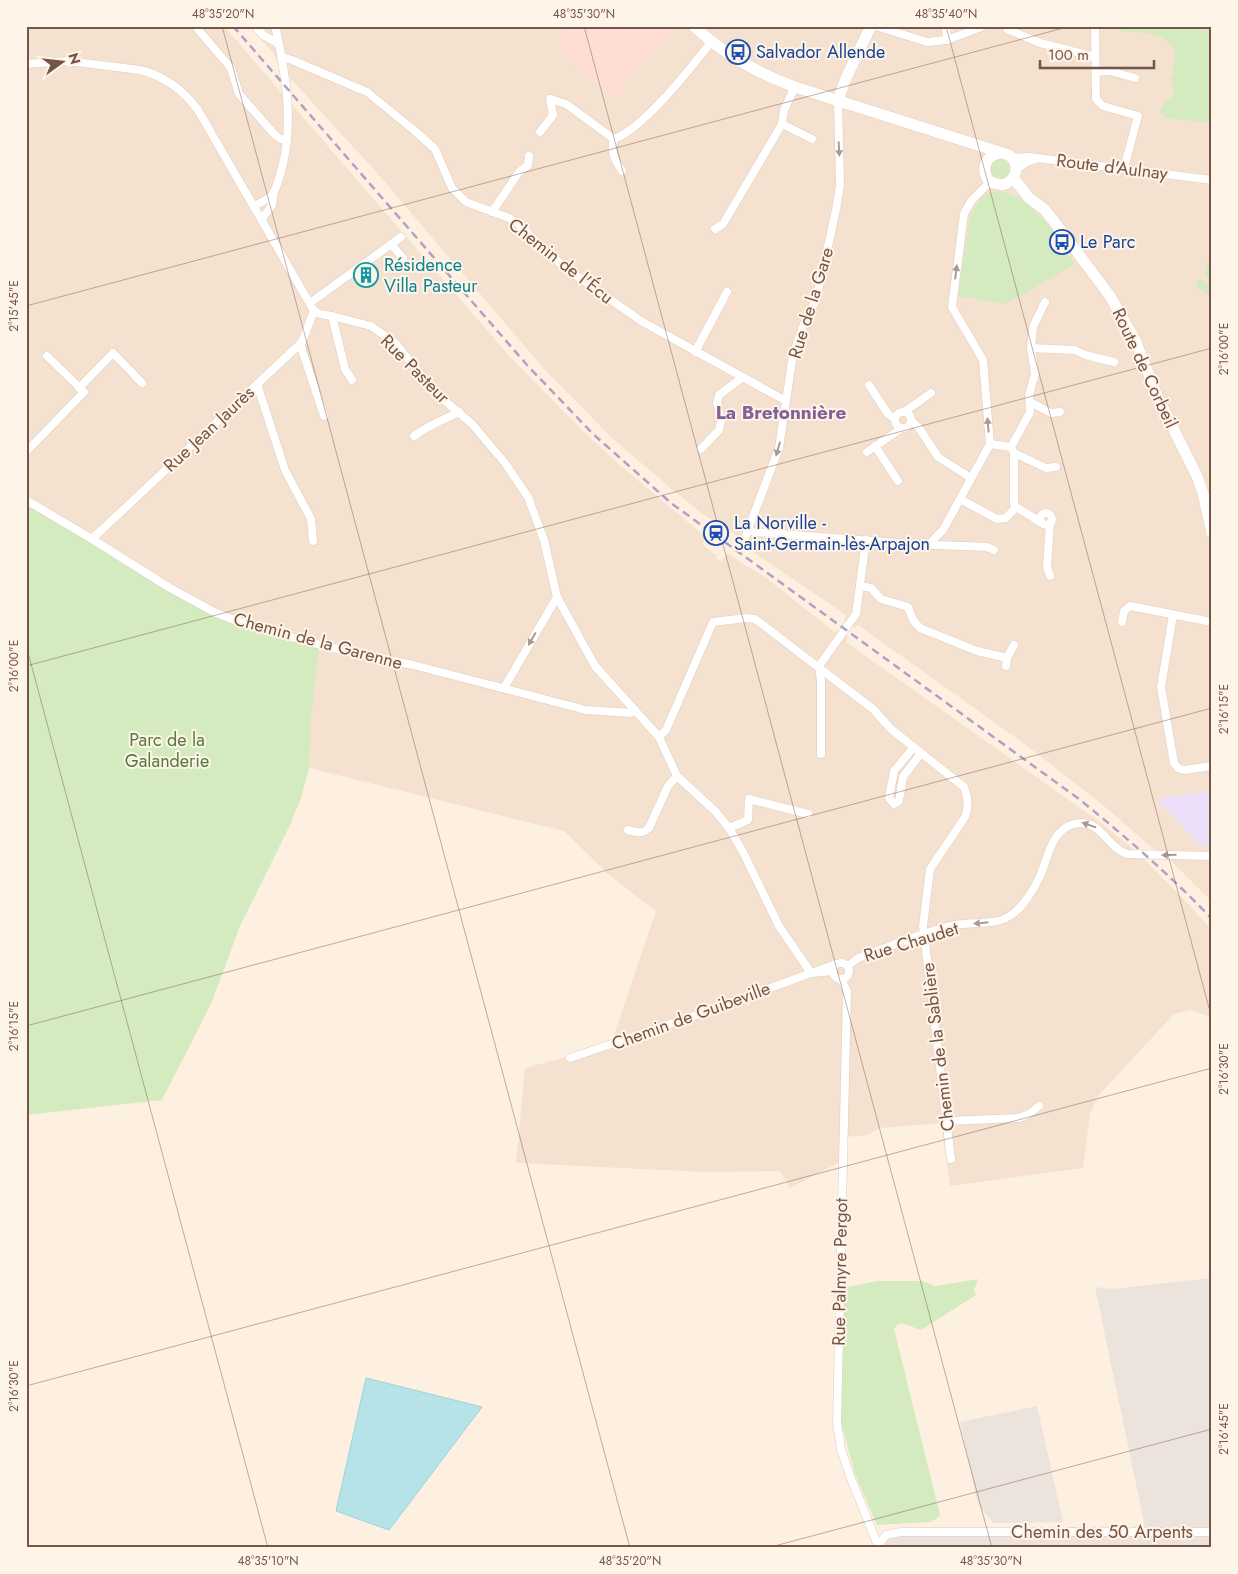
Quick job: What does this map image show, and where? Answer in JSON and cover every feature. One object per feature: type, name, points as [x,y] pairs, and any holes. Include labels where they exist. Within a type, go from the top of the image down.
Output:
[{"type":"main road","points":[[694,26],[711,42],[751,68],[795,87],[1005,154],[1014,169],[1002,186],[990,182],[984,174],[985,164],[991,156],[1000,153]]},
{"type":"main road","points":[[838,100],[846,78],[871,26]]},
{"type":"main road","points":[[969,144],[980,154],[985,164]]},
{"type":"main road","name":"Route de Corbeil","points":[[1014,169],[1029,198]]},
{"type":"main road","name":"Route de Corbeil","points":[[1002,186],[1029,198],[1044,209],[1110,296],[1123,317],[1135,340],[1158,398],[1197,476],[1212,533]]},
{"type":"street","points":[[195,26],[231,68],[239,94],[275,135],[287,140]]},
{"type":"street","points":[[255,26],[263,35],[279,44]]},
{"type":"street","points":[[262,219],[272,206],[274,190],[284,162],[287,140],[285,70],[274,26]]},
{"type":"street","points":[[876,26],[919,40],[935,42],[947,40],[984,26]]},
{"type":"street","points":[[946,26],[947,40]]},
{"type":"street","points":[[1005,26],[1006,29],[1040,43],[1095,57]]},
{"type":"street","points":[[1094,26],[1096,99],[1103,106],[1138,116],[1124,168]]},
{"type":"street","points":[[614,139],[623,136],[657,106],[711,42]]},
{"type":"street","name":"Chemin de l'Écu","points":[[282,57],[367,92],[416,131],[435,149],[452,188],[466,202],[509,218],[517,223],[564,267],[616,305],[695,352],[786,402]]},
{"type":"street","points":[[26,64],[68,62],[123,67],[152,73],[184,93],[198,110],[312,307],[401,237]]},
{"type":"street","points":[[1096,72],[1110,71],[1135,78]]},
{"type":"street","points":[[715,229],[723,224],[782,124],[784,110],[795,87]]},
{"type":"street","points":[[540,132],[553,115],[550,100],[566,104],[614,139]]},
{"type":"street","name":"Rue de la Gare","points":[[743,543],[779,448],[793,354],[805,321],[816,300],[838,204],[840,177],[838,100]]},
{"type":"street","points":[[782,124],[812,139]]},
{"type":"street","points":[[614,139],[612,145],[614,159],[622,171]]},
{"type":"street","points":[[492,212],[519,172],[528,165],[529,156]]},
{"type":"street","name":"Route d'Aulnay","points":[[1014,169],[1038,158],[1212,180]]},
{"type":"street","points":[[929,544],[943,530],[990,444],[983,360],[952,307],[964,214],[971,201],[990,182]]},
{"type":"street","points":[[254,206],[270,196],[274,190]]},
{"type":"street","points":[[391,244],[403,258]]},
{"type":"street","points":[[695,352],[727,292]]},
{"type":"street","points":[[1045,302],[1033,327],[1031,348],[1035,374],[1029,395],[1030,412],[1013,450],[1014,503],[1016,507],[1046,523],[1047,567],[1050,576]]},
{"type":"street","name":"Rue Pasteur","points":[[312,307],[320,314],[371,326],[394,343],[437,394],[472,424],[505,463],[528,497],[544,540],[557,597],[595,666],[658,737]]},
{"type":"street","name":"Rue Jean Jaurès","points":[[92,539],[300,344],[312,307]]},
{"type":"street","points":[[332,316],[345,369],[352,380]]},
{"type":"street","points":[[300,344],[324,416]]},
{"type":"street","points":[[1031,348],[1075,350],[1085,355],[1114,362]]},
{"type":"street","points":[[79,388],[113,353],[142,383]]},
{"type":"street","points":[[26,452],[84,392],[47,356]]},
{"type":"street","points":[[701,449],[719,430],[721,422],[717,402],[719,395],[743,377]]},
{"type":"street","points":[[257,384],[275,443],[286,470],[311,519],[313,541]]},
{"type":"street","points":[[869,384],[888,414],[902,428]]},
{"type":"street","points":[[895,419],[899,413],[904,412],[932,393]]},
{"type":"street","points":[[1030,402],[1051,413],[1060,412]]},
{"type":"street","points":[[414,436],[431,424],[459,412]]},
{"type":"street","points":[[904,412],[910,415],[911,420],[919,428],[938,457],[971,478]]},
{"type":"street","points":[[867,452],[902,428],[908,426],[911,420]]},
{"type":"street","points":[[990,444],[1013,450],[1046,468],[1056,467]]},
{"type":"street","points":[[874,446],[898,481]]},
{"type":"street","points":[[960,499],[997,519],[1006,518],[1016,507]]},
{"type":"street","name":"Chemin de la Garenne","points":[[26,500],[170,588],[216,612],[245,624],[324,646],[413,665],[586,710],[631,712],[635,710]]},
{"type":"street","points":[[748,530],[866,540],[987,547],[994,550]]},
{"type":"street","points":[[821,754],[821,681],[819,666],[856,614],[866,540]]},
{"type":"street","points":[[860,586],[871,588],[881,599],[908,607],[913,620],[920,628],[977,651],[1007,662],[1014,645]]},
{"type":"street","points":[[504,688],[557,597]]},
{"type":"street","points":[[1122,622],[1124,611],[1130,606],[1212,622]]},
{"type":"street","points":[[1173,614],[1161,687],[1174,762],[1178,768],[1184,770],[1212,766]]},
{"type":"street","name":"Chemin de la Sablière","points":[[658,737],[664,734],[666,730],[713,622],[742,618],[755,619],[873,709],[891,730],[964,787],[968,798],[965,817],[930,868],[923,926],[951,1159]]},
{"type":"street","points":[[658,737],[677,776],[716,812],[729,828],[743,852],[779,926],[811,973]]},
{"type":"street","points":[[914,747],[894,771],[889,798],[894,804],[899,801],[905,773],[921,753]]},
{"type":"street","points":[[628,830],[638,833],[645,832],[649,828],[668,786],[677,776]]},
{"type":"street","points":[[729,828],[748,820],[749,799],[808,814]]},
{"type":"street","name":"Rue Chaudet","points":[[848,966],[858,958],[957,924],[1000,921],[1016,912],[1038,880],[1057,835],[1072,824],[1080,822],[1092,825],[1103,832],[1119,850],[1127,854],[1200,854],[1212,856]]},
{"type":"street","name":"Rue Chaudet","points":[[811,973],[834,968],[844,963],[848,966]]},
{"type":"street","name":"Rue Chaudet","points":[[844,977],[849,971],[848,966]]},
{"type":"street","points":[[834,968],[834,976],[844,977]]},
{"type":"street","name":"Chemin de Guibeville","points":[[570,1058],[811,973]]},
{"type":"street","name":"Rue Palmyre Pergot","points":[[844,977],[847,991],[836,1422],[841,1449],[850,1476],[878,1546]]},
{"type":"street","points":[[947,1122],[1019,1118],[1029,1114],[1039,1106]]},
{"type":"street","name":"Chemin des 50 Arpents","points":[[878,1546],[886,1535],[900,1532],[1212,1532]]},
{"type":"shaded area","points":[[26,26],[224,26],[512,359],[616,462],[701,533],[706,538],[702,544],[717,556],[715,558],[721,562],[727,553],[766,578],[835,632],[839,630],[848,637],[846,642],[1100,822],[1136,851],[1190,906],[1212,930],[1212,1018],[1192,1010],[1174,1014],[1098,1096],[1090,1114],[1083,1168],[950,1186],[941,1123],[880,1128],[867,1135],[846,1137],[846,1157],[790,1188],[780,1171],[705,1172],[516,1163],[525,1068],[600,1048],[613,1038],[656,911],[609,875],[564,831],[309,768],[311,715],[216,613],[26,501]]},
{"type":"shaded area","points":[[249,26],[1212,26],[1212,902],[1170,860],[1151,847],[1103,805],[1022,742],[858,625],[855,628],[845,621],[846,615],[737,541],[739,538],[717,521],[708,518],[611,437],[545,370],[378,174],[280,67],[274,54]]},
{"type":"shaded area","points":[[571,26],[677,26],[614,99],[555,45]]},
{"type":"shaded area","points":[[1212,790],[1212,847],[1202,847],[1157,799]]},
{"type":"shaded area","points":[[1212,1278],[1212,1548],[878,1548],[881,1538],[901,1531],[1078,1527],[1146,1532],[1095,1287],[1112,1289]]},
{"type":"shaded area","points":[[1037,1406],[1063,1522],[993,1523],[978,1504],[960,1422]]},
{"type":"green space","points":[[1106,26],[1212,26],[1212,123],[1164,118],[1160,112],[1174,91],[1170,78],[1174,77],[1175,48],[1162,37],[1142,32],[1126,32]]},
{"type":"green space","points":[[1000,159],[1007,162],[1010,169],[1007,176],[1000,179],[993,176],[990,169],[993,162]]},
{"type":"green space","points":[[996,191],[1010,194],[1033,208],[1043,218],[1075,264],[1006,304],[958,296],[970,219],[982,197]]},
{"type":"green space","points":[[1212,253],[1212,297],[1197,287],[1197,281],[1201,280],[1206,284],[1209,282],[1204,272]]},
{"type":"green space","name":"Parc de la Galanderie","points":[[26,501],[216,613],[319,646],[311,715],[309,768],[301,798],[289,827],[240,926],[211,1004],[162,1100],[26,1115]]},
{"type":"green space","points":[[978,1279],[974,1290],[976,1295],[921,1330],[902,1323],[894,1329],[940,1515],[931,1522],[877,1525],[855,1474],[840,1418],[843,1288],[877,1281],[923,1281],[935,1286]]},
{"type":"water","points":[[366,1378],[482,1407],[389,1530],[336,1511]]},
{"type":"railway","points":[[233,26],[527,365],[593,434],[671,503],[1079,799],[1148,857],[1212,919]]},
{"type":"place","name":"Salvador Allende","points":[[738,52]]},
{"type":"place","name":"Le Parc","points":[[1062,242]]},
{"type":"place","name":"Résidence Villa Pasteur","points":[[366,275]]},
{"type":"place","name":"La Norville - Saint-Germain-lès-Arpajon","points":[[716,533]]},
{"type":"district","name":"La Bretonnière","points":[[781,412]]}]
